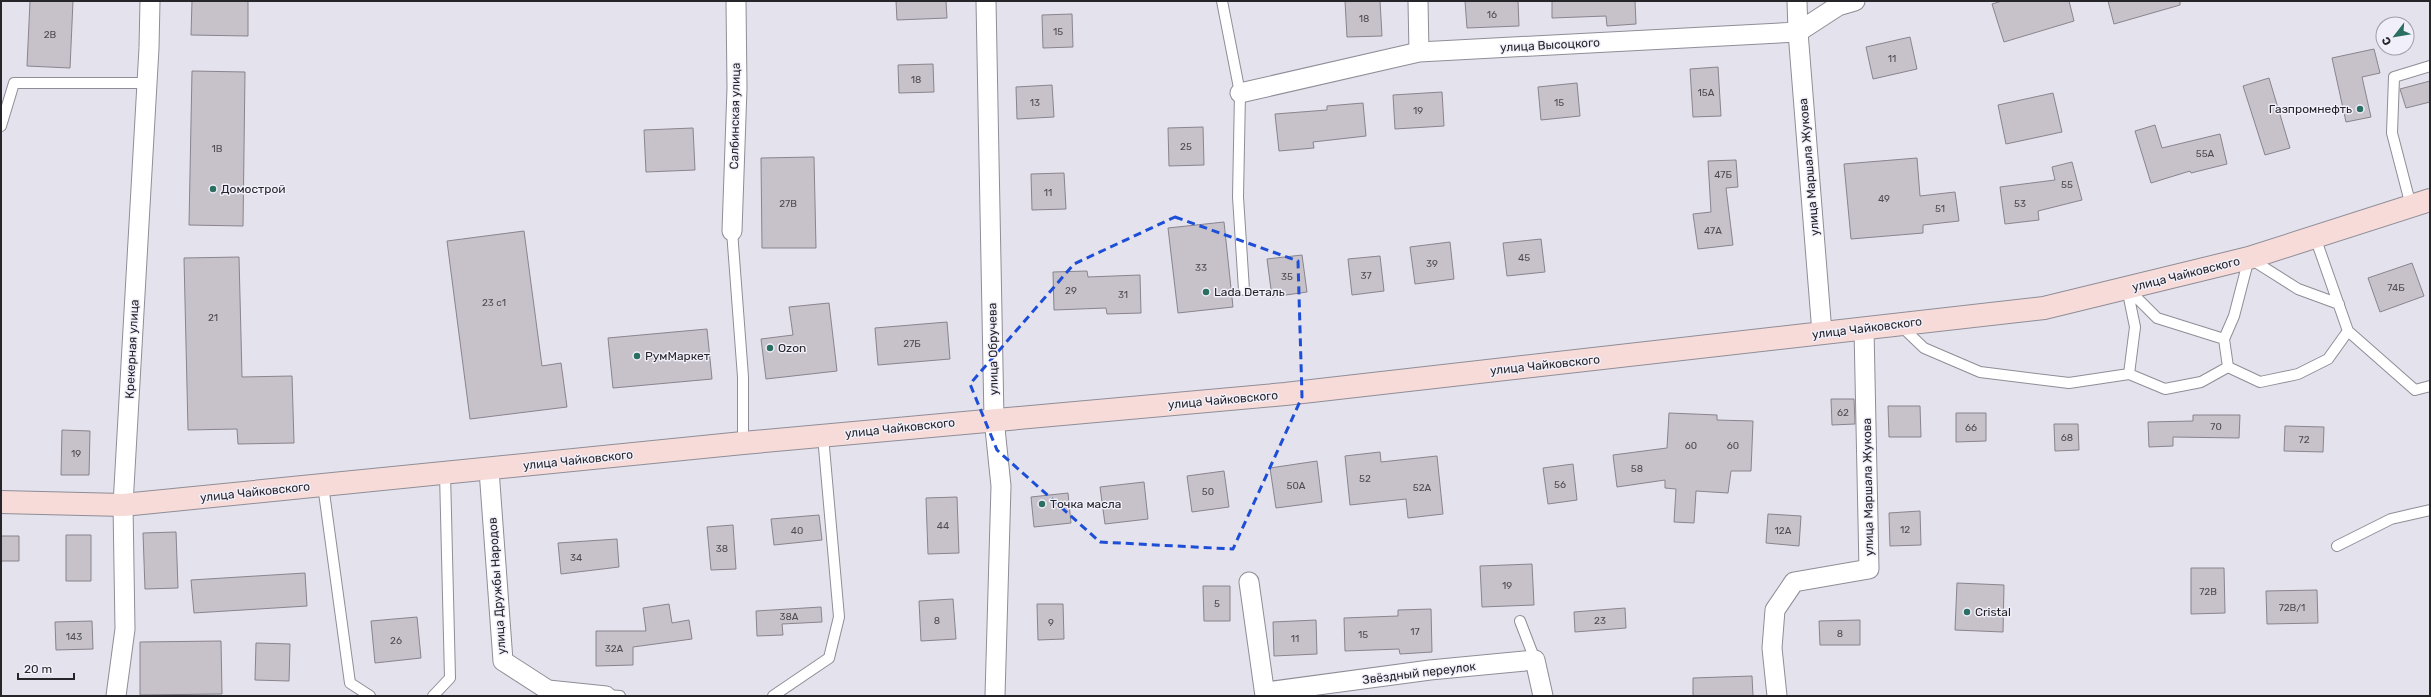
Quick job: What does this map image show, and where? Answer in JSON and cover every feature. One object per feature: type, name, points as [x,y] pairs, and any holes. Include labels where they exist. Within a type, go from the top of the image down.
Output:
[{"type":"main road","name":"улица Чайковского","points":[[1,502],[123,505],[994,419],[1285,394],[2044,308],[2249,258],[2421,203]]},
{"type":"street","name":"Крекерная улица","points":[[116,696],[125,629],[123,505],[147,83],[150,1]]},
{"type":"street","name":"Салбинская улица","points":[[732,231],[736,88],[736,1]]},
{"type":"street","name":"улица Обручева","points":[[986,1],[994,419],[1001,486],[995,696]]},
{"type":"street","points":[[1418,1],[1419,52]]},
{"type":"street","name":"улица Маршала Жукова","points":[[1797,1],[1798,32],[1822,333]]},
{"type":"street","points":[[1798,32],[1838,6],[1855,1]]},
{"type":"street","name":"улица Высоцкого","points":[[1240,93],[1419,52],[1798,32]]},
{"type":"street","name":"улица Маршала Жукова","points":[[1777,696],[1772,648],[1776,610],[1794,582],[1870,569],[1864,329]]},
{"type":"street","name":"улица Дружбы Народов","points":[[489,470],[503,661],[548,690],[610,696]]},
{"type":"street","name":"Звёздный переулок","points":[[1249,582],[1266,694],[1430,670],[1535,660]]},
{"type":"street","points":[[1535,660],[1543,696]]},
{"type":"lane","points":[[1222,1],[1240,93],[1238,196],[1244,290]]},
{"type":"lane","points":[[2421,203],[2392,133],[2394,77],[2430,66]]},
{"type":"lane","points":[[1,126],[14,82],[147,83]]},
{"type":"lane","points":[[732,231],[743,377],[743,443]]},
{"type":"lane","points":[[2315,237],[2348,331],[2415,390],[2430,386]]},
{"type":"lane","points":[[2228,367],[2224,339],[2234,316],[2249,258],[2298,289],[2339,304]]},
{"type":"lane","points":[[2127,288],[2157,318],[2224,339]]},
{"type":"lane","points":[[2127,288],[2135,327],[2129,374]]},
{"type":"lane","points":[[1899,324],[1924,348],[1980,372],[2069,383],[2129,374],[2165,389],[2201,382],[2228,367]]},
{"type":"lane","points":[[2228,367],[2260,382],[2298,374],[2328,359],[2348,331]]},
{"type":"lane","points":[[773,696],[829,658],[839,617],[823,436]]},
{"type":"lane","points":[[433,696],[450,678],[445,473]]},
{"type":"lane","points":[[323,485],[350,683],[370,696]]},
{"type":"lane","points":[[2337,546],[2391,519],[2430,510]]},
{"type":"lane","points":[[1520,621],[1535,660]]},
{"type":"highlighted area","points":[[1175,217],[1298,261],[1302,397],[1233,549],[1100,542],[997,450],[970,384],[1074,264]]},
{"type":"building","points":[[30,1],[73,1],[70,68],[27,66]]},
{"type":"building","points":[[192,1],[248,1],[248,36],[191,35]]},
{"type":"building","points":[[896,1],[946,1],[947,18],[897,20]]},
{"type":"building","points":[[1345,1],[1380,1],[1382,36],[1347,37]]},
{"type":"building","points":[[1465,1],[1518,1],[1519,26],[1467,28]]},
{"type":"building","points":[[1552,1],[1635,1],[1636,24],[1607,26],[1606,16],[1552,18]]},
{"type":"building","points":[[2002,1],[2069,1],[2074,21],[2004,42],[1992,4]]},
{"type":"building","points":[[2108,1],[2180,1],[2180,5],[2114,24]]},
{"type":"building","points":[[1072,14],[1073,47],[1043,48],[1042,15]]},
{"type":"building","points":[[1910,37],[1917,69],[1873,79],[1866,47]]},
{"type":"building","points":[[2374,49],[2380,73],[2362,77],[2371,117],[2346,122],[2332,58]]},
{"type":"building","points":[[933,64],[934,92],[899,93],[898,65]]},
{"type":"building","points":[[1718,67],[1721,116],[1693,117],[1690,69]]},
{"type":"building","points":[[192,71],[245,72],[243,226],[189,225]]},
{"type":"building","points":[[2269,78],[2290,148],[2265,155],[2243,86]]},
{"type":"building","points":[[2430,81],[2430,102],[2406,108],[2400,89]]},
{"type":"building","points":[[1577,83],[1580,116],[1541,120],[1538,87]]},
{"type":"building","points":[[1052,85],[1054,117],[1017,119],[1016,87]]},
{"type":"building","points":[[1442,92],[1444,126],[1395,129],[1393,95]]},
{"type":"building","points":[[2053,93],[2062,132],[2006,144],[1998,105]]},
{"type":"building","points":[[1363,103],[1366,136],[1313,142],[1314,148],[1279,151],[1275,114],[1327,110],[1327,106]]},
{"type":"building","points":[[2155,125],[2162,148],[2220,134],[2227,164],[2191,173],[2190,171],[2151,183],[2135,131]]},
{"type":"building","points":[[1203,127],[1204,165],[1169,166],[1168,128]]},
{"type":"building","points":[[693,128],[695,170],[646,172],[644,130]]},
{"type":"building","points":[[814,157],[816,248],[762,248],[761,158]]},
{"type":"building","points":[[1917,158],[1920,196],[1955,192],[1959,221],[1923,225],[1923,233],[1851,239],[1844,164]]},
{"type":"building","points":[[1736,160],[1738,187],[1726,188],[1733,245],[1698,249],[1693,214],[1711,212],[1708,161]]},
{"type":"building","points":[[2072,162],[2082,200],[2038,211],[2039,220],[2005,224],[2000,187],[2055,180],[2052,167]]},
{"type":"building","points":[[1064,173],[1066,209],[1032,210],[1031,174]]},
{"type":"building","points":[[1224,222],[1233,307],[1178,313],[1168,228]]},
{"type":"building","points":[[524,231],[542,366],[561,363],[567,407],[470,419],[447,241]]},
{"type":"building","points":[[1541,239],[1545,272],[1507,276],[1503,243]]},
{"type":"building","points":[[1450,242],[1454,279],[1415,284],[1410,247]]},
{"type":"building","points":[[1302,255],[1307,292],[1272,297],[1267,259]]},
{"type":"building","points":[[1380,256],[1384,291],[1352,295],[1348,259]]},
{"type":"building","points":[[239,257],[242,377],[292,376],[294,443],[238,444],[237,429],[188,430],[184,258]]},
{"type":"building","points":[[2412,263],[2424,296],[2380,312],[2368,278]]},
{"type":"building","points":[[1087,271],[1088,277],[1140,275],[1141,313],[1107,314],[1106,308],[1054,310],[1053,272]]},
{"type":"building","points":[[829,303],[837,371],[766,379],[761,339],[793,335],[789,307]]},
{"type":"building","points":[[947,322],[950,359],[878,365],[875,328]]},
{"type":"building","points":[[707,329],[712,379],[613,388],[608,338]]},
{"type":"building","points":[[1831,399],[1854,399],[1855,424],[1832,425]]},
{"type":"building","points":[[1888,406],[1920,406],[1921,437],[1889,437]]},
{"type":"building","points":[[1669,413],[1717,415],[1717,420],[1753,421],[1751,471],[1731,471],[1728,493],[1696,491],[1694,523],[1674,522],[1676,489],[1665,488],[1665,480],[1617,487],[1613,455],[1667,448]]},
{"type":"building","points":[[1956,413],[1986,413],[1986,441],[1956,442]]},
{"type":"building","points":[[2193,415],[2240,415],[2239,438],[2173,437],[2173,446],[2149,447],[2148,422],[2193,421]]},
{"type":"building","points":[[2054,424],[2078,424],[2079,450],[2055,451]]},
{"type":"building","points":[[2285,426],[2324,427],[2323,452],[2284,451]]},
{"type":"building","points":[[62,430],[90,431],[89,475],[61,475]]},
{"type":"building","points":[[1380,452],[1381,462],[1437,456],[1443,514],[1408,518],[1406,499],[1350,505],[1345,456]]},
{"type":"building","points":[[1317,461],[1322,502],[1276,508],[1270,468]]},
{"type":"building","points":[[1573,464],[1577,500],[1548,504],[1543,468]]},
{"type":"building","points":[[1224,471],[1229,507],[1192,512],[1187,476]]},
{"type":"building","points":[[1144,482],[1148,519],[1105,524],[1100,487]]},
{"type":"building","points":[[1068,493],[1071,523],[1034,527],[1031,497]]},
{"type":"building","points":[[957,497],[959,553],[928,554],[926,498]]},
{"type":"building","points":[[1920,511],[1921,545],[1890,546],[1889,513]]},
{"type":"building","points":[[1768,514],[1801,516],[1799,546],[1766,543]]},
{"type":"building","points":[[819,515],[822,540],[774,545],[771,519]]},
{"type":"building","points":[[733,525],[736,569],[711,570],[707,527]]},
{"type":"building","points":[[176,532],[178,588],[145,589],[143,533]]},
{"type":"building","points":[[66,535],[91,535],[91,581],[66,581]]},
{"type":"building","points":[[1,536],[19,536],[19,561],[1,561]]},
{"type":"building","points":[[617,539],[619,567],[561,574],[558,543]]},
{"type":"building","points":[[1532,564],[1534,605],[1482,607],[1480,566]]},
{"type":"building","points":[[2191,568],[2224,568],[2225,613],[2191,614]]},
{"type":"building","points":[[305,573],[307,606],[194,613],[191,580]]},
{"type":"building","points":[[1957,583],[2004,585],[2003,632],[1955,630]]},
{"type":"building","points":[[1203,586],[1230,586],[1230,621],[1204,621]]},
{"type":"building","points":[[2317,590],[2318,623],[2267,624],[2266,591]]},
{"type":"building","points":[[953,599],[956,639],[921,641],[919,601]]},
{"type":"building","points":[[669,604],[672,623],[689,620],[692,639],[633,647],[633,665],[596,666],[596,631],[646,631],[643,608]]},
{"type":"building","points":[[1037,604],[1063,604],[1064,639],[1038,640]]},
{"type":"building","points":[[821,607],[822,622],[782,624],[783,635],[757,636],[756,611]]},
{"type":"building","points":[[1625,608],[1626,628],[1575,632],[1574,612]]},
{"type":"building","points":[[1431,609],[1432,652],[1400,654],[1399,649],[1345,651],[1344,618],[1398,616],[1398,610]]},
{"type":"building","points":[[417,617],[421,658],[375,663],[371,621]]},
{"type":"building","points":[[1316,620],[1317,654],[1274,656],[1273,622]]},
{"type":"building","points":[[1860,620],[1860,645],[1820,645],[1819,621]]},
{"type":"building","points":[[92,621],[93,649],[56,650],[55,622]]},
{"type":"building","points":[[221,641],[222,694],[140,695],[140,642]]},
{"type":"building","points":[[256,643],[290,644],[289,681],[255,680]]},
{"type":"building","points":[[1752,676],[1753,696],[1693,696],[1693,678]]},
{"type":"place","name":"Газпромнефть","points":[[2360,109]]},
{"type":"place","name":"Домострой","points":[[213,189]]},
{"type":"place","name":"Lada Dеталь","points":[[1206,292]]},
{"type":"place","name":"Ozon","points":[[770,348]]},
{"type":"place","name":"РумМаркет","points":[[637,356]]},
{"type":"place","name":"Точка масла","points":[[1042,504]]},
{"type":"place","name":"Cristal","points":[[1967,612]]}]
